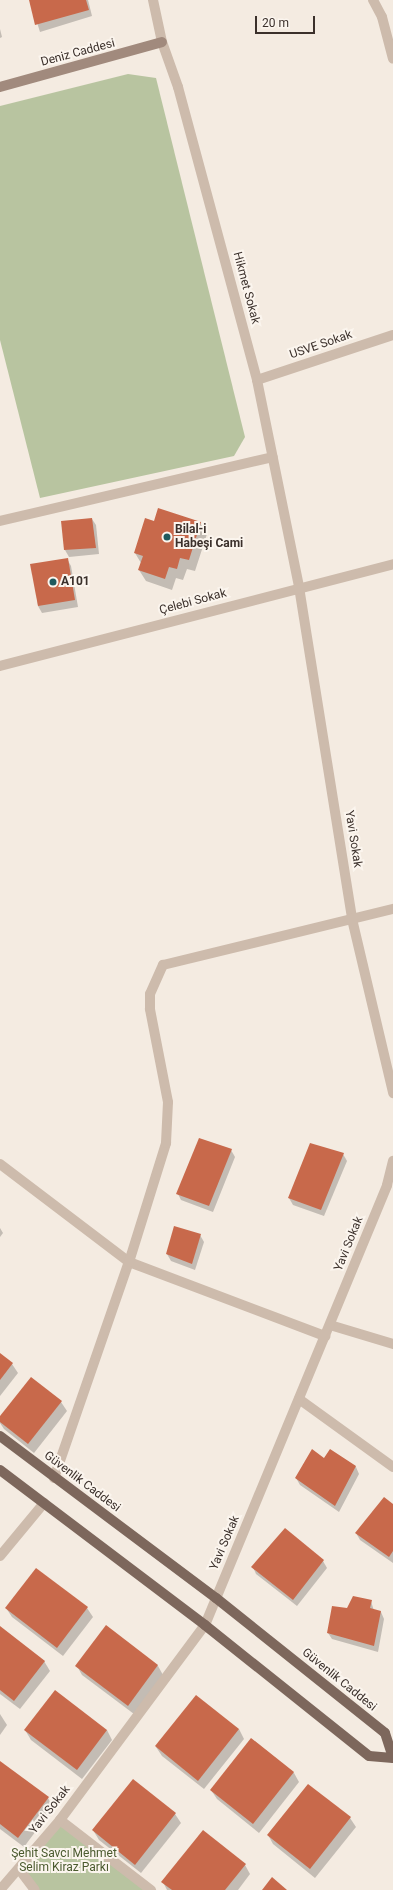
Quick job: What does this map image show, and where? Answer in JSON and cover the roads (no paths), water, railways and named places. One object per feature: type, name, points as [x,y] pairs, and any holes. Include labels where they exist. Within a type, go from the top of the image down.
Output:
[{"type":"main road","name":"Güvenlik Caddesi","points":[[0,1436],[216,1598],[385,1733],[393,1758],[369,1756],[205,1625],[0,1470]]},
{"type":"street","name":"Hikmet Sokak","points":[[153,0],[162,42],[178,88],[257,380],[299,587]]},
{"type":"street","points":[[373,0],[382,17],[393,59]]},
{"type":"street","name":"Deniz Caddesi","points":[[0,88],[162,42]]},
{"type":"street","name":"USVE Sokak","points":[[257,380],[393,335]]},
{"type":"street","points":[[0,521],[273,457]]},
{"type":"street","name":"Çelebi Sokak","points":[[0,666],[299,587],[393,564]]},
{"type":"street","name":"Yavi Sokak","points":[[299,587],[352,919],[393,1093]]},
{"type":"street","points":[[54,1478],[129,1262],[166,1143],[168,1130],[168,1102],[150,1009],[150,994],[162,965],[393,909]]},
{"type":"street","name":"Yavi Sokak","points":[[0,1890],[60,1820],[205,1625],[387,1185],[393,1161]]},
{"type":"street","points":[[0,1164],[129,1262],[325,1336]]},
{"type":"street","points":[[330,1325],[393,1344]]},
{"type":"street","points":[[299,1399],[393,1467]]},
{"type":"street","points":[[0,1556],[44,1503]]},
{"type":"street","points":[[60,1820],[151,1890]]},
{"type":"street","points":[[19,1869],[35,1890]]},
{"type":"place","name":"Bilal-i Habeşi Cami","points":[[167,537]]},
{"type":"place","name":"A101","points":[[53,582]]},
{"type":"park label","name":"Şehit Savcı Mehmet Selim Kiraz Parkı","points":[[64,1861]]}]
